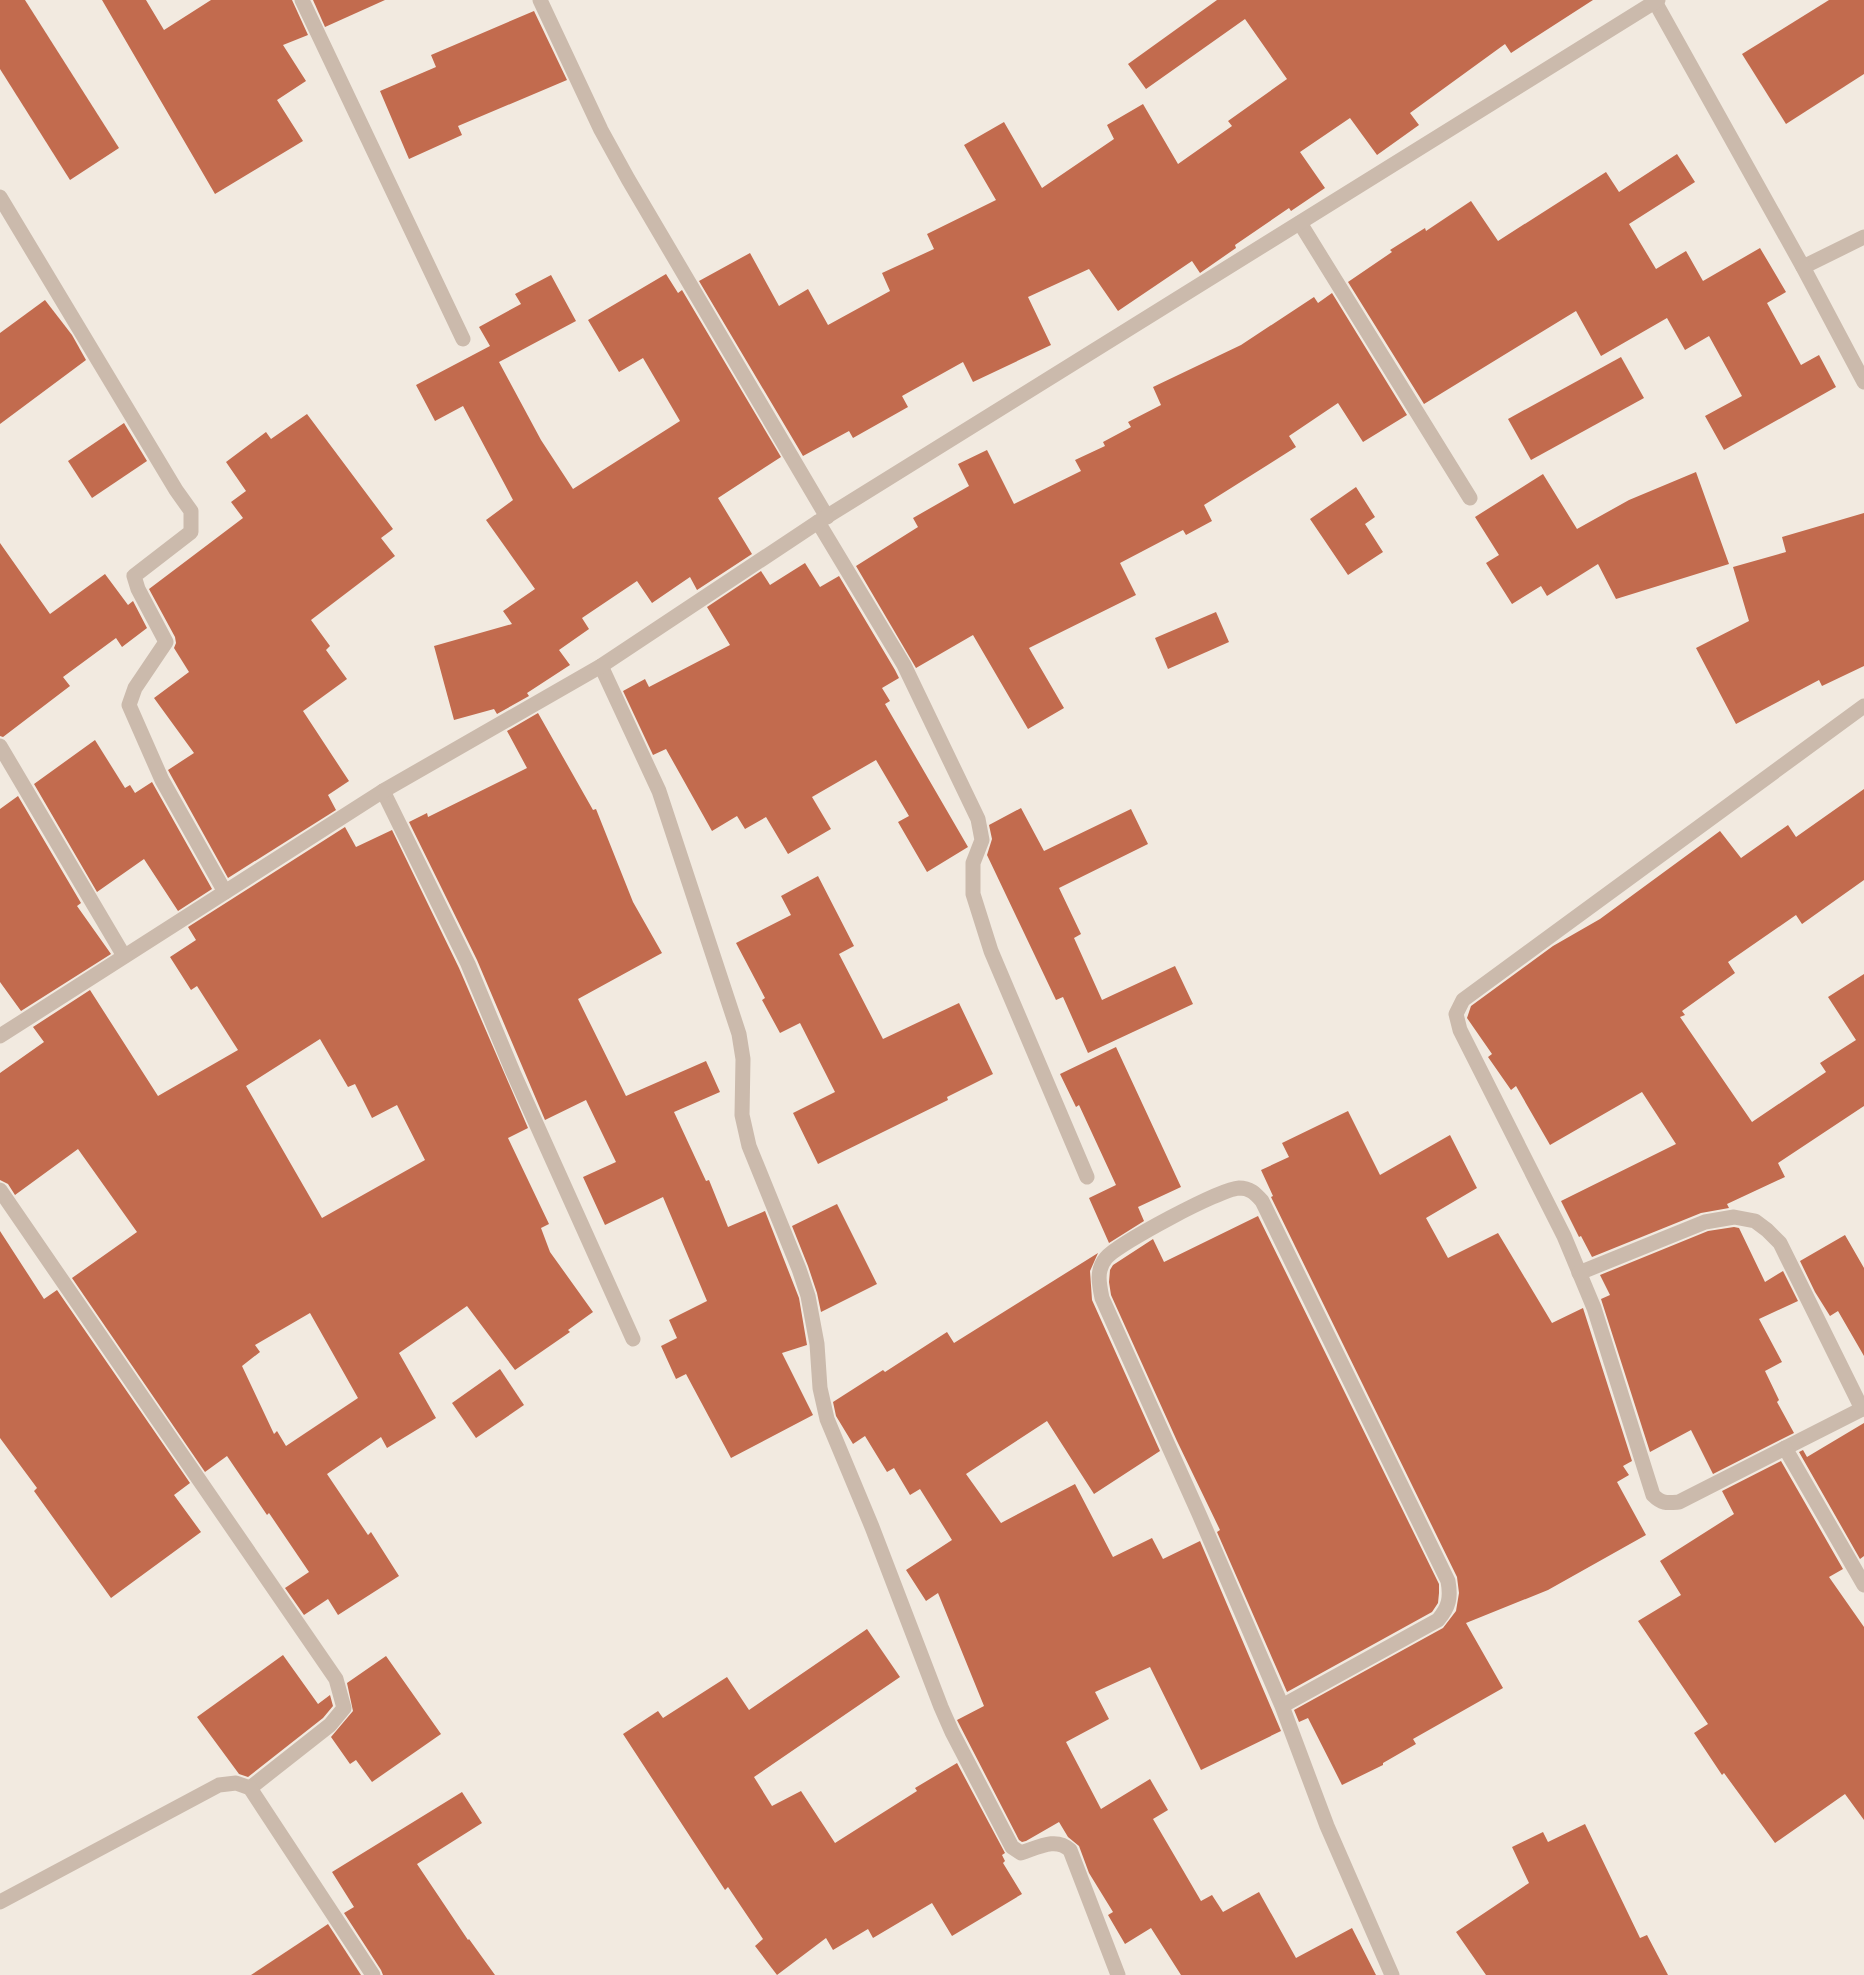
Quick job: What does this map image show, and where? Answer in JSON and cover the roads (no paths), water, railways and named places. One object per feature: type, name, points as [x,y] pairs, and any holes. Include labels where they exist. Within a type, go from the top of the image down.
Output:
[{"type":"street","points":[[302,0],[463,339]]},
{"type":"street","points":[[540,0],[601,130],[904,664],[978,819],[982,840],[973,863],[973,894],[991,951],[1087,1177]]},
{"type":"street","points":[[0,1036],[383,791],[602,666],[822,520],[1656,0],[1864,382]]},
{"type":"street","points":[[0,197],[176,490],[191,511],[191,532],[134,576],[138,589],[165,642],[135,687],[129,705],[162,780],[225,892]]},
{"type":"street","points":[[1300,223],[1470,498]]},
{"type":"street","points":[[1803,267],[1864,237]]},
{"type":"street","points":[[602,666],[659,791],[739,1034],[743,1059],[742,1115],[745,1131],[808,1296],[817,1344],[820,1388],[827,1419],[872,1527],[945,1716],[1008,1842],[1012,1848],[1021,1852],[1057,1842],[1070,1850],[1118,1975]]},
{"type":"street","points":[[1579,1273],[1705,1222],[1734,1217],[1755,1221],[1780,1243],[1863,1408],[1679,1502],[1665,1504],[1658,1500],[1653,1495],[1594,1308],[1579,1273],[1564,1236],[1460,1030],[1456,1014],[1463,1000],[1864,706]]},
{"type":"street","points":[[0,746],[124,956]]},
{"type":"street","points":[[383,791],[468,964],[513,1072],[633,1339]]},
{"type":"street","points":[[1282,1706],[1438,1620],[1447,1609],[1450,1596],[1448,1581],[1262,1201],[1252,1190],[1239,1188],[1220,1194],[1128,1240],[1105,1259],[1098,1277],[1102,1298],[1282,1706],[1327,1826],[1392,1975]]},
{"type":"street","points":[[0,1190],[336,1678],[344,1708],[330,1725],[250,1788]]},
{"type":"street","points":[[1785,1449],[1864,1585]]},
{"type":"street","points":[[0,1902],[219,1785],[236,1783],[250,1788],[373,1975]]}]
